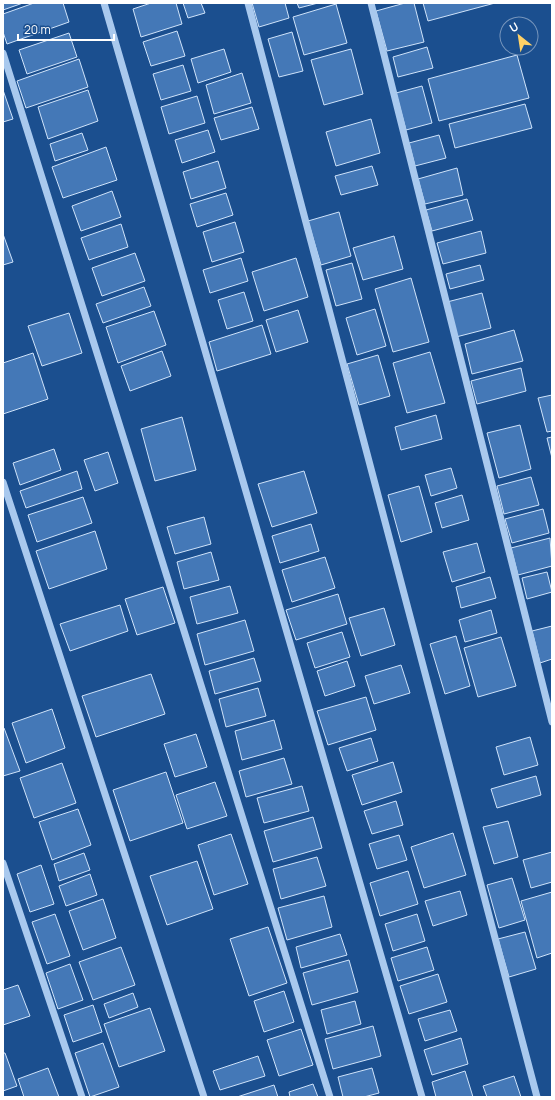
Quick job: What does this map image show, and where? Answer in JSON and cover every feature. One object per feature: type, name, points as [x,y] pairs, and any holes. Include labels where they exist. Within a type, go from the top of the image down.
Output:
[{"type":"street","points":[[104,3],[422,1097]]},
{"type":"street","points":[[248,3],[536,1097]]},
{"type":"street","points":[[371,3],[552,722]]},
{"type":"street","points":[[3,53],[330,1097]]},
{"type":"street","points":[[3,482],[204,1097]]},
{"type":"street","points":[[3,863],[82,1097]]},
{"type":"building","points":[[3,3],[23,3],[3,10]]},
{"type":"building","points":[[34,3],[63,3],[69,22],[7,44],[3,32],[3,14]]},
{"type":"building","points":[[151,3],[176,3],[182,24],[141,37],[133,9]]},
{"type":"building","points":[[183,3],[201,3],[205,13],[188,18]]},
{"type":"building","points":[[252,3],[285,3],[289,18],[259,27]]},
{"type":"building","points":[[297,3],[318,3],[299,8]]},
{"type":"building","points":[[405,3],[414,3],[424,42],[387,51],[376,11]]},
{"type":"building","points":[[423,3],[495,3],[428,21]]},
{"type":"building","points":[[336,4],[347,43],[304,55],[293,17]]},
{"type":"building","points":[[177,31],[185,56],[151,66],[143,42]]},
{"type":"building","points":[[292,32],[303,71],[279,77],[268,39]]},
{"type":"building","points":[[69,33],[77,57],[27,74],[19,50]]},
{"type":"building","points":[[427,47],[433,68],[398,77],[393,57]]},
{"type":"building","points":[[224,49],[231,72],[198,83],[191,59]]},
{"type":"building","points":[[351,49],[363,94],[324,105],[311,60]]},
{"type":"building","points":[[517,56],[529,98],[439,121],[428,79]]},
{"type":"building","points":[[79,59],[88,87],[26,108],[17,81]]},
{"type":"building","points":[[183,65],[191,91],[161,100],[153,74]]},
{"type":"building","points":[[242,73],[251,103],[214,114],[206,85]]},
{"type":"building","points":[[422,86],[432,123],[406,130],[396,93]]},
{"type":"building","points":[[3,90],[13,119],[3,122]]},
{"type":"building","points":[[88,90],[98,121],[48,139],[38,107]]},
{"type":"building","points":[[197,96],[205,123],[169,134],[161,107]]},
{"type":"building","points":[[525,104],[532,128],[455,148],[449,124]]},
{"type":"building","points":[[252,107],[259,129],[221,140],[214,118]]},
{"type":"building","points":[[371,119],[380,153],[336,166],[326,132]]},
{"type":"building","points":[[208,130],[215,152],[182,163],[175,140]]},
{"type":"building","points":[[82,133],[88,150],[55,161],[50,144]]},
{"type":"building","points":[[439,135],[446,158],[415,166],[409,143]]},
{"type":"building","points":[[106,147],[117,180],[63,198],[52,167]]},
{"type":"building","points":[[218,161],[226,188],[191,199],[183,172]]},
{"type":"building","points":[[372,166],[378,185],[341,195],[335,176]]},
{"type":"building","points":[[457,168],[463,195],[425,204],[418,179]]},
{"type":"building","points":[[112,191],[121,217],[81,231],[72,206]]},
{"type":"building","points":[[226,193],[233,215],[197,227],[190,204]]},
{"type":"building","points":[[467,199],[473,220],[432,231],[426,210]]},
{"type":"building","points":[[339,212],[351,256],[321,265],[308,221]]},
{"type":"building","points":[[235,222],[244,252],[212,262],[203,232]]},
{"type":"building","points":[[121,224],[128,247],[89,260],[81,238]]},
{"type":"building","points":[[481,231],[486,253],[443,264],[437,243]]},
{"type":"building","points":[[3,234],[13,262],[3,265]]},
{"type":"building","points":[[394,236],[403,269],[363,280],[353,248]]},
{"type":"building","points":[[135,253],[145,281],[102,296],[92,268]]},
{"type":"building","points":[[241,258],[248,281],[210,293],[203,270]]},
{"type":"building","points":[[296,258],[308,297],[264,311],[252,272]]},
{"type":"building","points":[[352,263],[362,299],[336,306],[326,270]]},
{"type":"building","points":[[480,265],[484,280],[450,289],[446,274]]},
{"type":"building","points":[[411,278],[429,342],[393,352],[375,289]]},
{"type":"building","points":[[144,287],[151,306],[103,323],[96,304]]},
{"type":"building","points":[[244,292],[253,321],[227,329],[218,300]]},
{"type":"building","points":[[482,293],[491,328],[456,337],[447,302]]},
{"type":"building","points":[[375,309],[386,346],[357,355],[346,318]]},
{"type":"building","points":[[298,310],[308,342],[276,352],[266,320]]},
{"type":"building","points":[[154,311],[166,345],[118,363],[106,327]]},
{"type":"building","points":[[69,313],[82,353],[42,366],[28,326]]},
{"type":"building","points":[[262,325],[271,354],[217,371],[209,342]]},
{"type":"building","points":[[514,330],[523,361],[472,374],[465,344]]},
{"type":"building","points":[[162,351],[171,376],[130,391],[121,366]]},
{"type":"building","points":[[430,352],[445,403],[407,413],[393,363]]},
{"type":"building","points":[[33,353],[48,399],[3,414],[3,363]]},
{"type":"building","points":[[378,355],[390,396],[359,405],[347,364]]},
{"type":"building","points":[[521,368],[526,391],[477,404],[471,381]]},
{"type":"building","points":[[552,395],[552,431],[547,432],[538,398]]},
{"type":"building","points":[[436,415],[442,439],[401,450],[395,427]]},
{"type":"building","points":[[182,417],[196,470],[155,481],[141,429]]},
{"type":"building","points":[[520,425],[531,469],[499,478],[487,433]]},
{"type":"building","points":[[552,437],[552,458],[547,438]]},
{"type":"building","points":[[54,449],[61,470],[20,485],[13,463]]},
{"type":"building","points":[[108,452],[118,483],[95,491],[84,460]]},
{"type":"building","points":[[451,468],[457,488],[431,496],[425,475]]},
{"type":"building","points":[[77,471],[82,489],[26,508],[20,491]]},
{"type":"building","points":[[304,471],[317,513],[272,527],[258,484]]},
{"type":"building","points":[[531,477],[539,505],[504,514],[497,486]]},
{"type":"building","points":[[419,486],[432,532],[401,542],[388,495]]},
{"type":"building","points":[[462,495],[469,520],[442,528],[435,503]]},
{"type":"building","points":[[83,497],[92,523],[37,542],[28,515]]},
{"type":"building","points":[[543,509],[549,533],[512,543],[505,519]]},
{"type":"building","points":[[204,517],[211,544],[175,554],[167,527]]},
{"type":"building","points":[[311,524],[319,551],[280,563],[272,536]]},
{"type":"building","points":[[95,531],[107,569],[49,589],[36,551]]},
{"type":"building","points":[[550,538],[552,566],[518,575],[511,548]]},
{"type":"building","points":[[477,543],[485,572],[452,582],[443,552]]},
{"type":"building","points":[[211,552],[219,580],[184,589],[177,562]]},
{"type":"building","points":[[325,557],[335,588],[292,602],[282,570]]},
{"type":"building","points":[[547,572],[552,592],[527,599],[522,578]]},
{"type":"building","points":[[490,577],[496,598],[461,608],[456,587]]},
{"type":"building","points":[[230,586],[238,613],[197,624],[190,597]]},
{"type":"building","points":[[163,587],[175,623],[137,635],[125,599]]},
{"type":"building","points":[[338,594],[347,624],[296,640],[286,610]]},
{"type":"building","points":[[120,605],[128,631],[70,651],[60,624]]},
{"type":"building","points":[[384,608],[395,645],[361,656],[349,618]]},
{"type":"building","points":[[491,610],[497,633],[465,642],[459,620]]},
{"type":"building","points":[[245,620],[254,651],[205,665],[197,634]]},
{"type":"building","points":[[552,626],[552,659],[540,663],[532,631]]},
{"type":"building","points":[[342,632],[350,657],[315,668],[307,643]]},
{"type":"building","points":[[456,636],[470,686],[445,694],[430,644]]},
{"type":"building","points":[[501,637],[516,686],[478,697],[464,648]]},
{"type":"building","points":[[254,658],[261,681],[215,694],[209,671]]},
{"type":"building","points":[[347,661],[355,686],[325,696],[317,671]]},
{"type":"building","points":[[401,665],[410,693],[374,704],[365,676]]},
{"type":"building","points":[[151,674],[165,714],[96,737],[82,696]]},
{"type":"building","points":[[258,688],[266,716],[226,727],[219,699]]},
{"type":"building","points":[[366,697],[376,730],[328,745],[317,711]]},
{"type":"building","points":[[52,709],[65,748],[26,763],[12,723]]},
{"type":"building","points":[[274,720],[282,749],[242,760],[235,731]]},
{"type":"building","points":[[4,728],[20,771],[3,776],[3,729]]},
{"type":"building","points":[[196,734],[207,767],[175,777],[164,744]]},
{"type":"building","points":[[530,737],[538,765],[504,775],[496,747]]},
{"type":"building","points":[[371,738],[378,761],[347,771],[339,748]]},
{"type":"building","points":[[284,758],[292,784],[246,797],[239,771]]},
{"type":"building","points":[[393,762],[402,792],[362,805],[352,775]]},
{"type":"building","points":[[62,763],[76,803],[34,818],[20,778]]},
{"type":"building","points":[[166,772],[183,823],[130,841],[113,790]]},
{"type":"building","points":[[536,776],[541,795],[497,808],[491,789]]},
{"type":"building","points":[[215,782],[227,816],[187,829],[176,795]]},
{"type":"building","points":[[302,786],[309,811],[264,823],[257,798]]},
{"type":"building","points":[[396,801],[403,825],[372,834],[364,811]]},
{"type":"building","points":[[78,809],[91,845],[52,860],[39,822]]},
{"type":"building","points":[[313,817],[322,848],[273,862],[264,831]]},
{"type":"building","points":[[508,821],[518,857],[494,864],[483,827]]},
{"type":"building","points":[[453,833],[466,875],[424,888],[411,847]]},
{"type":"building","points":[[231,834],[248,884],[214,895],[198,845]]},
{"type":"building","points":[[399,835],[407,860],[377,869],[369,844]]},
{"type":"building","points":[[552,852],[552,882],[531,888],[523,860]]},
{"type":"building","points":[[84,853],[90,870],[59,881],[54,864]]},
{"type":"building","points":[[317,857],[326,886],[281,899],[273,869]]},
{"type":"building","points":[[197,861],[213,909],[167,925],[150,876]]},
{"type":"building","points":[[41,865],[54,904],[30,912],[17,874]]},
{"type":"building","points":[[408,871],[418,904],[380,916],[370,883]]},
{"type":"building","points":[[90,874],[97,895],[66,906],[59,886]]},
{"type":"building","points":[[512,878],[525,920],[499,928],[487,885]]},
{"type":"building","points":[[460,891],[467,915],[433,926],[425,901]]},
{"type":"building","points":[[552,892],[552,953],[537,958],[521,901]]},
{"type":"building","points":[[324,896],[332,927],[287,940],[278,908]]},
{"type":"building","points":[[103,899],[116,938],[83,950],[69,911]]},
{"type":"building","points":[[55,914],[70,956],[47,964],[32,922]]},
{"type":"building","points":[[417,914],[425,941],[393,951],[385,924]]},
{"type":"building","points":[[268,927],[287,983],[249,996],[230,939]]},
{"type":"building","points":[[525,932],[536,969],[509,977],[498,939]]},
{"type":"building","points":[[340,934],[347,955],[301,968],[296,947]]},
{"type":"building","points":[[121,947],[135,985],[93,1000],[79,962]]},
{"type":"building","points":[[427,947],[434,970],[398,981],[391,958]]},
{"type":"building","points":[[349,960],[358,992],[312,1005],[303,973]]},
{"type":"building","points":[[70,964],[83,1000],[58,1009],[46,973]]},
{"type":"building","points":[[438,974],[447,1002],[409,1014],[400,986]]},
{"type":"building","points":[[18,985],[30,1016],[3,1025],[3,990]]},
{"type":"building","points":[[284,991],[294,1022],[264,1032],[254,1001]]},
{"type":"building","points":[[133,993],[138,1007],[109,1018],[104,1004]]},
{"type":"building","points":[[355,1001],[361,1024],[327,1034],[321,1010]]},
{"type":"building","points":[[93,1005],[102,1032],[73,1042],[64,1015]]},
{"type":"building","points":[[150,1008],[165,1051],[119,1067],[104,1024]]},
{"type":"building","points":[[450,1010],[457,1031],[425,1041],[418,1019]]},
{"type":"building","points":[[373,1026],[381,1056],[333,1069],[325,1039]]},
{"type":"building","points":[[301,1029],[313,1065],[279,1076],[267,1040]]},
{"type":"building","points":[[461,1038],[468,1064],[432,1075],[424,1050]]},
{"type":"building","points":[[103,1043],[119,1087],[90,1097],[75,1053]]},
{"type":"building","points":[[3,1053],[5,1053],[17,1086],[3,1091]]},
{"type":"building","points":[[258,1056],[265,1076],[220,1090],[213,1071]]},
{"type":"building","points":[[48,1068],[59,1097],[24,1097],[18,1079]]},
{"type":"building","points":[[372,1068],[379,1093],[364,1097],[343,1097],[338,1077]]},
{"type":"building","points":[[465,1071],[473,1097],[436,1097],[432,1082]]},
{"type":"building","points":[[514,1076],[521,1097],[487,1097],[483,1086]]},
{"type":"building","points":[[313,1084],[318,1097],[290,1097],[289,1092]]},
{"type":"building","points":[[274,1085],[278,1097],[237,1097]]}]
